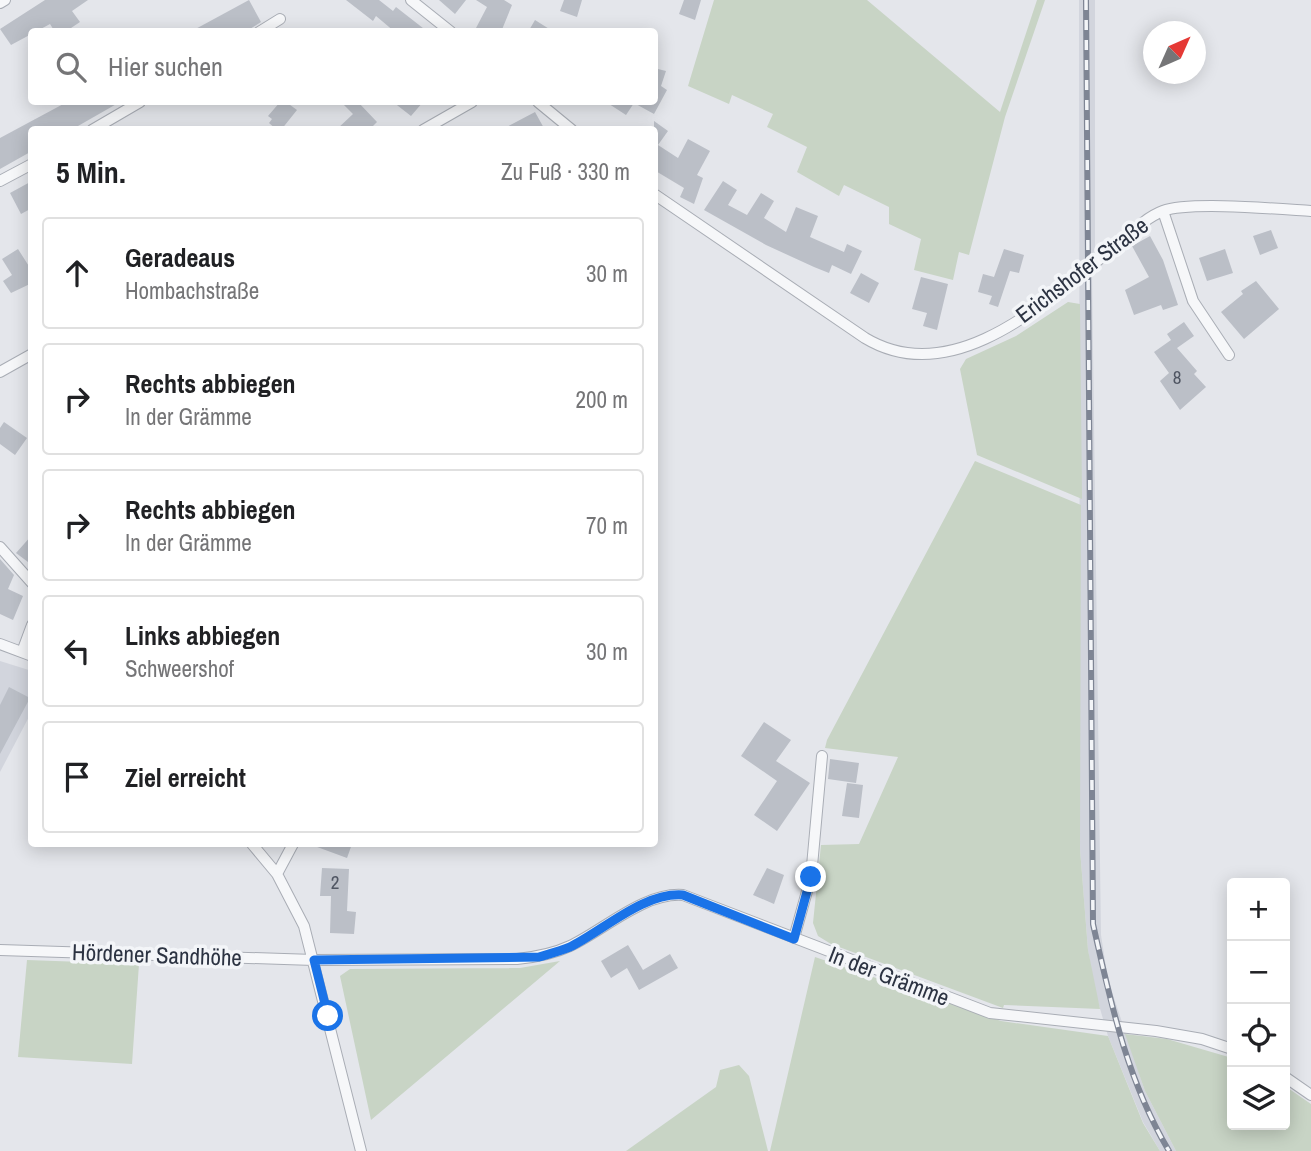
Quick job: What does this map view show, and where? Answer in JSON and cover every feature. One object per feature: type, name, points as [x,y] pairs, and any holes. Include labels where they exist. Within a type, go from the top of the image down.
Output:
[{"type":"street","points":[[0,3],[5,0]]},
{"type":"street","points":[[411,0],[446,28]]},
{"type":"street","points":[[265,28],[280,19]]},
{"type":"street","points":[[99,126],[134,105]]},
{"type":"street","points":[[430,126],[467,105]]},
{"type":"street","points":[[542,105],[567,126]]},
{"type":"street","points":[[0,181],[28,166]]},
{"type":"street","name":"Erichshofer Straße","points":[[658,197],[884,350],[909,355],[956,350],[1014,323],[1050,300],[1163,211],[1191,206],[1311,211]]},
{"type":"street","points":[[1163,211],[1193,301],[1229,355]]},
{"type":"street","points":[[0,372],[28,356]]},
{"type":"street","points":[[0,547],[28,578]]},
{"type":"street","points":[[0,644],[27,654]]},
{"type":"street","points":[[794,939],[811,877],[822,756]]},
{"type":"street","points":[[254,847],[277,874],[304,926],[361,1151]]},
{"type":"street","points":[[277,874],[291,847]]},
{"type":"street","name":"In der Grämme","points":[[314,960],[539,957],[569,947],[671,894],[683,895],[990,1013],[1156,1031],[1202,1039],[1227,1047]]},
{"type":"street","name":"Hördener Sandhöhe","points":[[0,950],[314,960]]},
{"type":"street","points":[[1290,1080],[1311,1095]]},
{"type":"shaded area","points":[[1079,0],[1095,0],[1095,249],[1092,276],[1101,935],[1108,980],[1145,1091],[1176,1151],[1160,1151],[1143,1122],[1108,1036],[1094,988],[1088,950],[1080,849]]},
{"type":"shaded area","points":[[0,661],[28,670],[28,719],[0,772]]},
{"type":"green space","points":[[714,0],[867,0],[1000,112],[1037,0],[1045,0],[1005,117],[969,255],[959,252],[953,280],[914,270],[921,239],[889,224],[889,207],[844,185],[839,196],[797,172],[807,147],[767,127],[773,114],[732,95],[729,104],[688,86]]},
{"type":"green space","points":[[1068,302],[1080,304],[1082,499],[977,455],[960,369],[966,359],[1016,336]]},
{"type":"green space","points":[[975,461],[1081,505],[1080,849],[1088,950],[1100,1009],[1004,1005],[1003,1008],[831,944],[818,936],[813,923],[821,845],[859,844],[898,757],[825,748],[827,740]]},
{"type":"green space","points":[[815,957],[1001,1021],[1108,1036],[1143,1123],[1160,1151],[770,1151]]},
{"type":"green space","points":[[27,960],[139,964],[132,1064],[18,1057]]},
{"type":"green space","points":[[560,961],[371,1120],[340,976],[350,969],[520,968]]},
{"type":"green space","points":[[1125,1034],[1167,1039],[1227,1057],[1227,1130],[1290,1130],[1290,1089],[1311,1104],[1311,1151],[1176,1151],[1145,1091]]},
{"type":"green space","points":[[739,1065],[749,1076],[768,1151],[626,1151],[716,1087],[720,1070]]},
{"type":"building","points":[[45,0],[88,0],[72,11],[80,22],[71,28],[52,28],[50,24],[43,28],[28,28],[28,36],[11,45],[0,29]]},
{"type":"building","points":[[249,0],[261,22],[251,28],[197,28]]},
{"type":"building","points":[[346,0],[379,0],[393,11],[396,7],[423,28],[390,28],[376,16],[373,21]]},
{"type":"building","points":[[439,0],[466,0],[455,14]]},
{"type":"building","points":[[476,0],[504,0],[512,5],[503,28],[476,28],[487,7]]},
{"type":"building","points":[[564,0],[582,0],[577,17],[560,11]]},
{"type":"building","points":[[684,0],[701,0],[695,20],[679,14]]},
{"type":"building","points":[[535,20],[548,28],[530,28]]},
{"type":"building","points":[[658,69],[666,71],[661,86],[667,90],[654,114],[638,105],[658,105]]},
{"type":"building","points":[[61,105],[115,105],[78,126],[28,126],[28,153],[0,169],[0,138]]},
{"type":"building","points":[[277,105],[290,105],[297,110],[284,126],[272,126],[269,123],[272,119],[268,116]]},
{"type":"building","points":[[344,105],[361,105],[377,122],[373,126],[340,126],[353,114]]},
{"type":"building","points":[[397,105],[420,105],[411,116]]},
{"type":"building","points":[[611,105],[633,105],[626,115]]},
{"type":"building","points":[[535,112],[543,126],[509,126]]},
{"type":"building","points":[[654,121],[668,131],[658,145],[658,126],[654,126]]},
{"type":"building","points":[[688,139],[710,151],[697,175],[703,178],[694,204],[680,197],[684,188],[658,172],[658,145],[678,158]]},
{"type":"building","points":[[723,181],[737,190],[728,205],[747,215],[761,193],[774,201],[764,218],[786,232],[796,207],[818,216],[810,237],[844,252],[847,244],[862,251],[851,274],[832,265],[829,273],[814,267],[766,245],[704,210]]},
{"type":"building","points":[[28,183],[28,210],[21,214],[10,193]]},
{"type":"building","points":[[1271,230],[1278,248],[1260,255],[1253,236]]},
{"type":"building","points":[[1150,236],[1163,260],[1178,305],[1163,310],[1161,305],[1134,315],[1125,290],[1149,277],[1132,246]]},
{"type":"building","points":[[18,249],[28,265],[28,285],[11,293],[3,281],[12,275],[2,259]]},
{"type":"building","points":[[1004,249],[1024,255],[1019,273],[1010,271],[998,307],[989,304],[992,296],[978,292],[983,274],[994,277]]},
{"type":"building","points":[[1225,249],[1233,273],[1207,281],[1199,258]]},
{"type":"building","points":[[861,273],[879,283],[869,303],[850,293]]},
{"type":"building","points":[[921,277],[948,284],[937,330],[923,326],[927,313],[912,309]]},
{"type":"building","points":[[1256,281],[1279,309],[1244,339],[1221,312],[1243,294],[1241,291]]},
{"type":"building","points":[[1184,322],[1194,336],[1177,348],[1197,371],[1194,374],[1206,387],[1180,410],[1160,381],[1169,373],[1154,352],[1171,340],[1167,334]]},
{"type":"building","points":[[4,422],[27,438],[15,455],[0,444],[0,428]]},
{"type":"building","points":[[28,540],[28,562],[16,553]]},
{"type":"building","points":[[0,559],[14,575],[8,589],[23,596],[13,620],[0,614]]},
{"type":"building","points":[[9,687],[28,697],[28,702],[0,754],[0,705]]},
{"type":"building","points":[[764,722],[791,740],[776,761],[810,783],[777,831],[754,815],[777,781],[741,756]]},
{"type":"building","points":[[830,759],[859,763],[856,783],[828,779]]},
{"type":"building","points":[[847,783],[863,785],[859,818],[842,816]]},
{"type":"building","points":[[317,847],[351,847],[347,858]]},
{"type":"building","points":[[322,868],[349,869],[347,911],[356,912],[354,934],[330,933],[331,896],[320,896]]},
{"type":"building","points":[[767,868],[784,875],[774,904],[753,895]]},
{"type":"building","points":[[628,945],[643,970],[670,954],[678,968],[639,990],[627,968],[611,978],[601,961]]},
{"type":"railway","points":[[1086,0],[1093,924],[1131,1069],[1154,1124],[1169,1151]]},
{"type":"route","points":[[328,1016],[314,960],[539,957],[569,947],[620,918],[671,894],[683,895],[794,939],[805,908],[811,877]]}]
